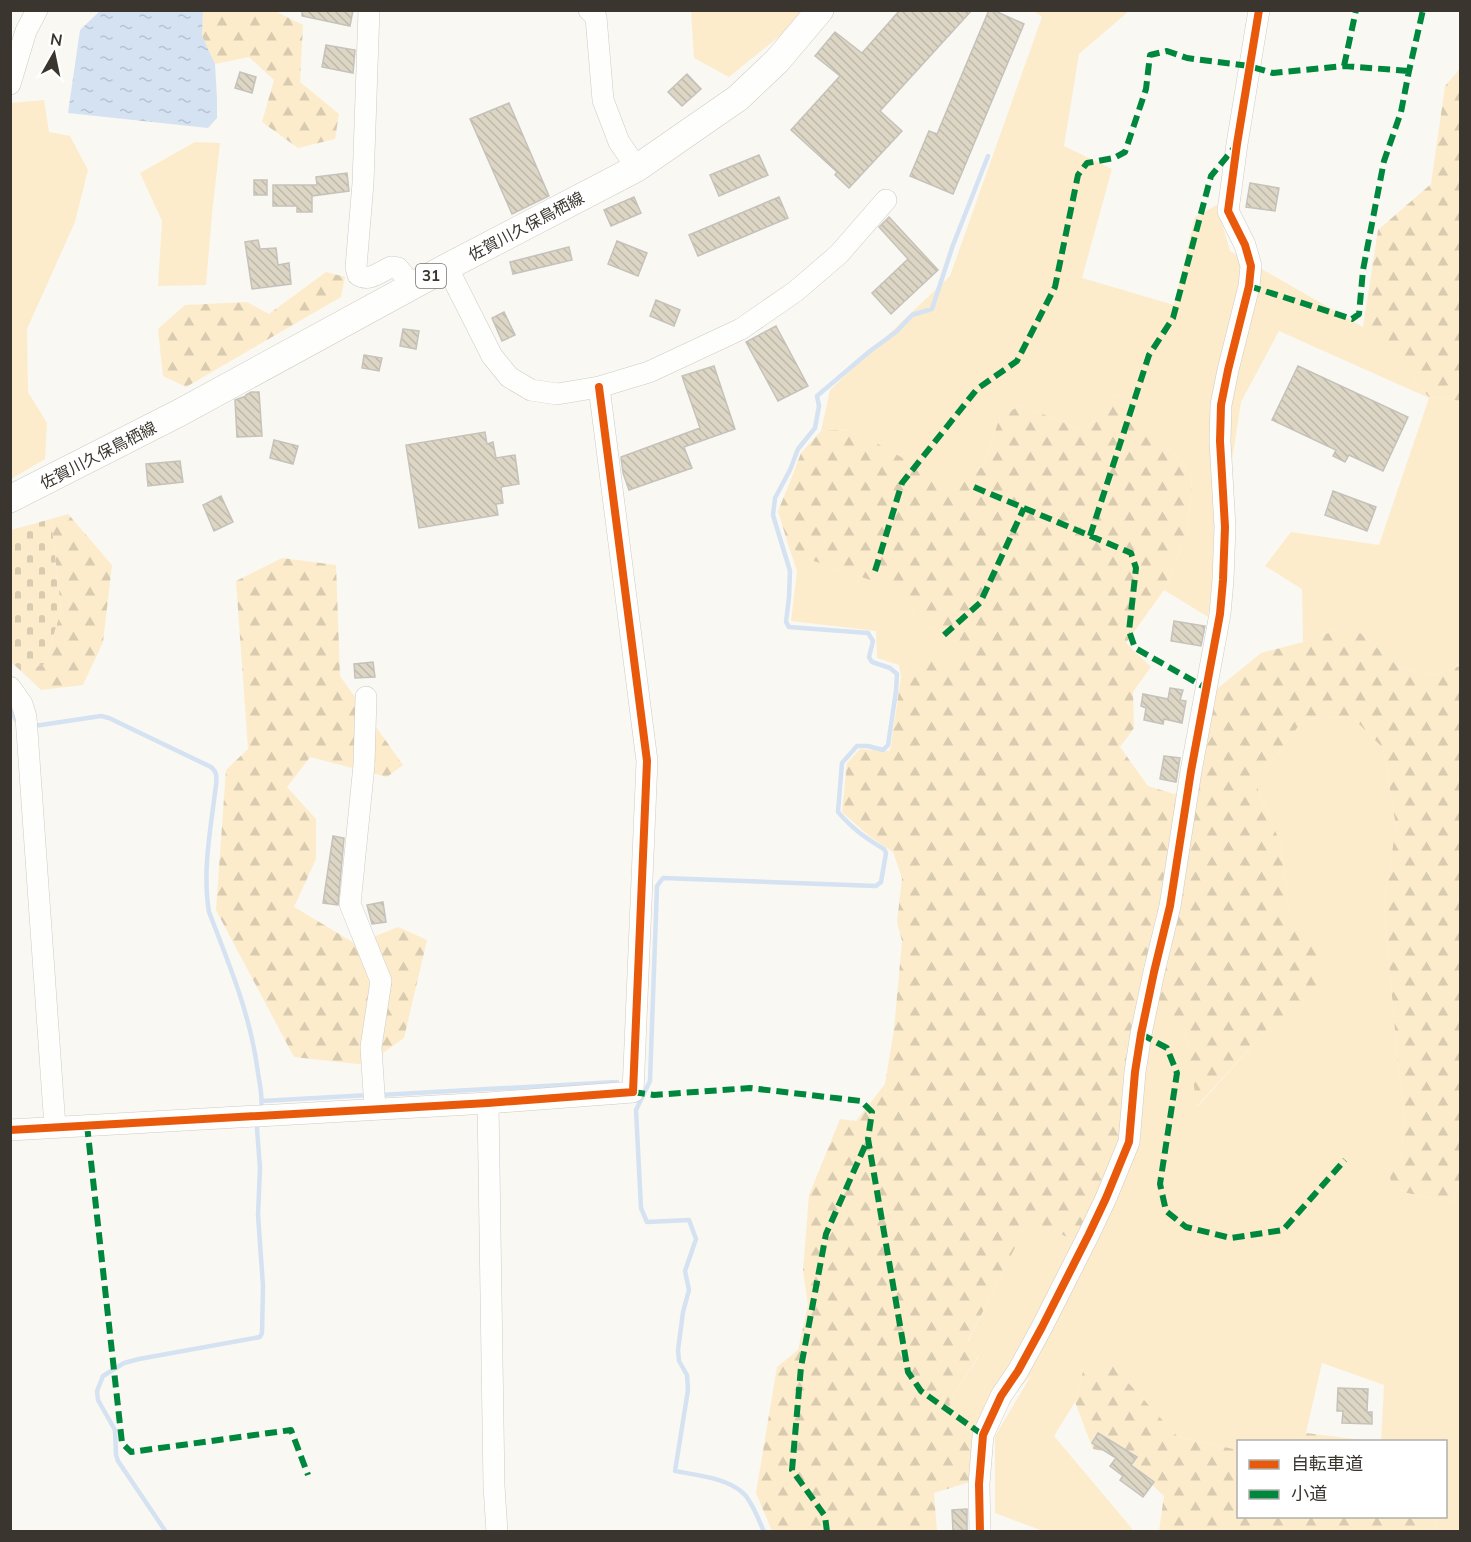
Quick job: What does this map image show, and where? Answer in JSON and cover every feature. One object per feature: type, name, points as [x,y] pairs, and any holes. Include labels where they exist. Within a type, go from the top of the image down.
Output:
[{"type":"main road","name":"佐賀川久保鳥栖線","points":[[10,500],[181,412],[447,267],[637,168],[738,98],[777,61],[820,10]]},
{"type":"street","points":[[10,84],[27,31],[37,10]]},
{"type":"street","points":[[369,10],[363,183],[356,267],[358,275],[363,278],[369,278],[391,267],[398,268],[412,286]]},
{"type":"street","points":[[589,10],[596,17],[603,100],[619,142],[637,168]]},
{"type":"street","points":[[980,1532],[979,1484],[983,1435],[1001,1396],[1018,1371],[1089,1234],[1129,1142],[1140,1044],[1170,906],[1191,771],[1220,614],[1225,527],[1220,441],[1221,405],[1249,286],[1251,266],[1245,245],[1228,211],[1259,10]]},
{"type":"street","points":[[447,267],[492,356],[510,377],[531,390],[557,394],[599,387],[649,372],[741,329],[796,291],[839,254],[886,200]]},
{"type":"street","points":[[10,1130],[261,1116],[375,1099],[488,1103],[633,1092],[647,761],[599,387]]},
{"type":"street","points":[[10,687],[22,704],[27,725],[54,1127]]},
{"type":"street","points":[[366,697],[364,765],[350,904],[381,981],[371,1047],[375,1099]]},
{"type":"street","points":[[488,1103],[494,1486],[497,1532]]},
{"type":"green space","points":[[203,11],[275,11],[303,25],[300,82],[339,114],[335,139],[298,148],[262,122],[274,80],[249,57],[215,64],[202,36]]},
{"type":"green space","points":[[691,11],[803,11],[782,34],[729,77],[694,58]]},
{"type":"green space","points":[[1034,11],[1129,11],[1079,54],[1064,146],[1112,169],[1082,278],[1174,305],[1195,217],[1217,205],[1230,251],[1363,327],[1429,397],[1460,401],[1460,666],[1434,675],[1399,667],[1351,625],[1303,642],[1302,589],[1265,566],[1291,532],[1379,545],[1429,398],[1279,331],[1241,402],[1208,617],[1164,590],[1187,533],[1192,481],[1180,460],[1141,417],[1115,394],[1084,431],[1021,405],[1000,417],[983,466],[954,489],[852,429],[821,431],[830,390],[950,276],[1042,17]]},
{"type":"green space","points":[[1460,69],[1460,401],[1429,397],[1363,327],[1378,230],[1431,184],[1445,86]]},
{"type":"green space","points":[[44,100],[49,132],[70,136],[88,170],[75,222],[27,329],[28,392],[47,423],[45,459],[11,479],[11,103]]},
{"type":"green space","points":[[195,142],[220,143],[206,285],[158,286],[162,221],[140,173]]},
{"type":"green space","points":[[326,272],[345,277],[341,297],[186,387],[163,376],[158,329],[185,305],[247,302],[269,314]]},
{"type":"green space","points":[[1115,394],[1141,417],[1180,460],[1192,481],[1187,533],[1164,590],[1126,643],[1151,667],[1133,692],[1134,728],[1120,747],[1148,786],[1174,794],[1194,783],[1212,693],[1261,653],[1303,642],[1351,625],[1399,667],[1434,675],[1460,666],[1460,1178],[1452,1202],[1407,1193],[1392,1185],[1387,1166],[1401,1164],[1404,1111],[1384,905],[1396,826],[1383,748],[1352,717],[1304,719],[1255,782],[1281,845],[1290,916],[1320,936],[1318,997],[1300,1020],[1268,1028],[1197,1106],[1187,1040],[1169,1007],[1136,1013],[1121,1142],[1076,1241],[1029,1220],[968,1341],[979,1355],[949,1402],[958,1423],[977,1437],[973,1481],[934,1493],[937,1531],[772,1531],[756,1493],[777,1367],[798,1350],[808,1305],[803,1271],[809,1195],[840,1119],[856,1121],[885,1084],[894,1030],[902,941],[897,922],[902,878],[893,852],[869,836],[842,812],[847,763],[860,749],[890,751],[901,677],[917,660],[955,659],[954,631],[932,628],[918,620],[905,597],[873,581],[805,558],[788,544],[778,511],[801,453],[821,431],[852,429],[955,488],[983,466],[1000,417],[1021,405],[1084,431]]},
{"type":"green space","points":[[68,514],[112,565],[103,642],[83,685],[41,690],[21,671],[45,664],[61,610],[51,519]]},
{"type":"green space","points":[[51,519],[61,610],[45,664],[21,671],[11,662],[11,530]]},
{"type":"green space","points":[[788,544],[805,558],[873,581],[905,597],[918,620],[932,628],[955,631],[955,660],[917,660],[901,677],[899,665],[877,658],[876,631],[791,621],[797,571]]},
{"type":"green space","points":[[282,558],[336,565],[340,676],[403,765],[387,777],[310,757],[287,787],[316,819],[316,859],[294,907],[356,944],[398,927],[427,940],[404,1038],[366,1065],[294,1057],[216,910],[226,770],[248,749],[236,581]]},
{"type":"green space","points":[[1352,717],[1383,748],[1396,826],[1384,905],[1404,1111],[1401,1165],[1387,1166],[1392,1185],[1407,1193],[1452,1202],[1460,1178],[1460,1531],[1438,1531],[1434,1518],[1447,1518],[1447,1440],[1381,1440],[1384,1385],[1322,1363],[1306,1433],[1294,1440],[1237,1440],[1237,1450],[1178,1437],[1111,1364],[1085,1364],[1075,1402],[1054,1436],[1134,1531],[1043,1531],[995,1513],[995,1436],[1032,1374],[977,1437],[958,1423],[949,1402],[979,1356],[968,1342],[1029,1219],[1075,1241],[1136,1013],[1169,1006],[1187,1040],[1198,1106],[1268,1028],[1300,1020],[1281,845],[1255,782],[1304,719]]},
{"type":"green space","points":[[1085,1364],[1111,1364],[1178,1437],[1237,1450],[1237,1518],[1434,1518],[1438,1531],[1159,1531],[1164,1496],[1121,1455],[1093,1449],[1075,1402]]},
{"type":"green space","points":[[1306,1433],[1361,1440],[1294,1440]]},
{"type":"water","points":[[101,10],[203,11],[202,36],[215,64],[217,99],[217,118],[208,128],[68,113],[80,30]]},
{"type":"building","points":[[302,10],[353,10],[350,26],[302,16]]},
{"type":"building","points":[[900,10],[972,10],[880,111],[902,131],[849,188],[835,175],[837,172],[791,130],[840,76],[815,56],[835,32],[862,53]]},
{"type":"building","points":[[989,10],[1024,24],[953,194],[910,176],[929,131],[937,134]]},
{"type":"building","points":[[326,45],[355,50],[353,73],[322,67]]},
{"type":"building","points":[[240,72],[256,77],[252,93],[235,88]]},
{"type":"building","points":[[687,74],[701,89],[682,106],[668,92]]},
{"type":"building","points":[[509,103],[549,196],[512,214],[470,119]]},
{"type":"building","points":[[759,155],[768,175],[719,196],[710,175]]},
{"type":"building","points":[[347,173],[349,191],[312,196],[312,212],[297,212],[297,206],[273,206],[273,185],[317,185],[316,177]]},
{"type":"building","points":[[254,180],[267,180],[267,195],[254,195]]},
{"type":"building","points":[[1250,183],[1279,188],[1275,211],[1246,207]]},
{"type":"building","points":[[634,197],[641,213],[611,226],[604,210]]},
{"type":"building","points":[[779,197],[788,218],[698,256],[689,235]]},
{"type":"building","points":[[889,217],[938,270],[891,314],[872,293],[908,259],[879,227]]},
{"type":"building","points":[[258,240],[260,249],[276,248],[278,265],[289,263],[291,284],[252,289],[245,242]]},
{"type":"building","points":[[617,241],[647,253],[638,276],[608,264]]},
{"type":"building","points":[[569,247],[572,260],[513,274],[510,262]]},
{"type":"building","points":[[656,300],[680,310],[674,326],[650,316]]},
{"type":"building","points":[[504,312],[515,335],[502,341],[492,318]]},
{"type":"building","points":[[776,326],[808,386],[778,401],[746,342]]},
{"type":"building","points":[[403,329],[419,331],[416,349],[400,346]]},
{"type":"building","points":[[364,355],[382,358],[379,371],[362,368]]},
{"type":"building","points":[[714,366],[735,429],[684,447],[692,468],[629,490],[623,473],[621,457],[700,428],[682,376]]},
{"type":"building","points":[[1298,366],[1408,417],[1383,471],[1349,455],[1345,462],[1333,456],[1336,450],[1272,420]]},
{"type":"building","points":[[251,392],[259,392],[262,436],[237,437],[235,400]]},
{"type":"building","points":[[485,432],[487,444],[493,442],[496,458],[515,455],[519,484],[501,487],[503,503],[496,504],[498,515],[419,528],[406,445]]},
{"type":"building","points":[[274,440],[298,446],[293,464],[270,458]]},
{"type":"building","points":[[180,461],[183,482],[148,486],[146,464]]},
{"type":"building","points":[[1333,491],[1376,507],[1367,531],[1325,515]]},
{"type":"building","points":[[221,496],[233,522],[214,531],[203,505]]},
{"type":"building","points":[[1174,621],[1205,626],[1201,646],[1171,641]]},
{"type":"building","points":[[373,662],[375,677],[355,678],[354,664]]},
{"type":"building","points":[[1170,688],[1183,690],[1180,700],[1186,701],[1182,723],[1164,719],[1163,724],[1144,720],[1146,708],[1141,706],[1143,694],[1168,699]]},
{"type":"building","points":[[1164,756],[1180,758],[1176,782],[1160,779]]},
{"type":"building","points":[[333,836],[344,838],[338,905],[323,903]]},
{"type":"building","points":[[383,902],[386,922],[372,924],[367,905]]},
{"type":"building","points":[[1338,1388],[1368,1389],[1367,1412],[1372,1412],[1372,1424],[1342,1423],[1343,1411],[1337,1411]]},
{"type":"building","points":[[1098,1433],[1137,1457],[1131,1465],[1154,1482],[1143,1497],[1120,1480],[1123,1476],[1110,1466],[1116,1458],[1092,1443]]},
{"type":"building","points":[[967,1509],[967,1530],[953,1531],[952,1510]]},
{"type":"waterway","points":[[764,1532],[749,1501],[736,1488],[711,1478],[675,1471],[688,1390],[687,1375],[679,1361],[678,1350],[683,1312],[689,1290],[685,1271],[696,1239],[689,1220],[647,1222],[641,1208],[636,1110],[650,1081],[657,886],[663,878],[876,886],[881,882],[886,853],[884,849],[860,833],[838,812],[842,763],[857,746],[883,750],[888,745],[897,674],[890,668],[872,662],[869,657],[873,641],[868,633],[789,627],[786,622],[790,571],[773,515],[775,498],[798,449],[815,428],[819,406],[817,396],[896,332],[912,315],[932,309],[953,245],[988,156]]},
{"type":"waterway","points":[[10,711],[20,723]]},
{"type":"waterway","points":[[34,726],[101,716],[211,767],[214,771],[216,782],[206,880],[209,912],[250,1031],[261,1091],[261,1110]]},
{"type":"waterway","points":[[380,1095],[617,1082]]},
{"type":"waterway","points":[[262,1101],[369,1095]]},
{"type":"waterway","points":[[166,1532],[118,1461],[115,1430],[98,1400],[97,1391],[103,1376],[124,1363],[260,1337],[263,1286],[258,1215],[260,1168],[258,1121]]},
{"type":"marked path","points":[[1344,66],[1356,10]]},
{"type":"marked path","points":[[1249,286],[1352,319],[1359,314],[1363,270],[1384,161],[1401,112],[1423,10]]},
{"type":"marked path","points":[[875,571],[902,483],[977,389],[1017,361],[1055,287],[1078,175],[1087,163],[1114,158],[1125,152],[1146,89],[1150,55],[1167,51],[1187,58],[1249,66],[1273,73],[1344,66],[1409,71]]},
{"type":"marked path","points":[[1090,536],[1149,355],[1173,318],[1211,176],[1234,148]]},
{"type":"marked path","points":[[974,487],[1131,553],[1136,568],[1129,631],[1135,648],[1206,688]]},
{"type":"marked path","points":[[944,635],[980,603],[1024,508]]},
{"type":"marked path","points":[[1141,1034],[1167,1048],[1177,1073],[1160,1184],[1166,1211],[1186,1227],[1231,1238],[1283,1230],[1345,1160]]},
{"type":"marked path","points":[[633,1092],[654,1095],[750,1088],[861,1101],[872,1112],[868,1139],[908,1372],[921,1391],[983,1435]]},
{"type":"marked path","points":[[87,1125],[122,1443],[131,1452],[291,1430],[308,1475]]},
{"type":"marked path","points":[[827,1532],[825,1516],[792,1470],[801,1367],[826,1234],[868,1139]]},
{"type":"cycle path","points":[[980,1532],[979,1484],[983,1435],[1001,1396],[1018,1371],[1042,1327],[1089,1234],[1129,1142],[1141,1034],[1170,906],[1191,771],[1220,614],[1225,527],[1220,441],[1221,405],[1249,286],[1251,266],[1245,245],[1228,211],[1259,10]]},
{"type":"cycle path","points":[[10,1130],[488,1103],[633,1092],[647,761],[599,387]]}]
